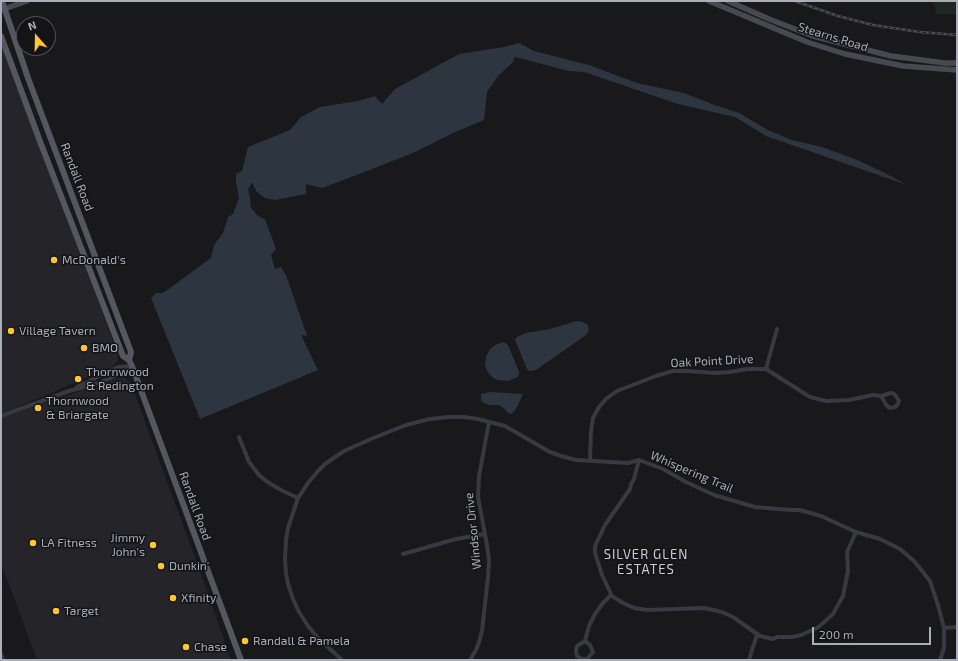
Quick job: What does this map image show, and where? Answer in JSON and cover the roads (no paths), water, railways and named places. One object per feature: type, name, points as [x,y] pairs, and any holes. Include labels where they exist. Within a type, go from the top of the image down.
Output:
[{"type":"main road","name":"Randall Road","points":[[2,1],[2,10],[131,352],[131,363],[241,660]]},
{"type":"main road","points":[[2,10],[27,1]]},
{"type":"main road","name":"Stearns Road","points":[[709,1],[807,42],[844,54],[903,66],[957,70]]},
{"type":"main road","name":"Stearns Road","points":[[728,1],[813,36],[891,56],[945,63],[957,63]]},
{"type":"main road","name":"Randall Road","points":[[1,36],[122,356],[131,363]]},
{"type":"street","points":[[766,369],[777,329]]},
{"type":"street","points":[[1,416],[121,374],[131,363]]},
{"type":"street","name":"Oak Point Drive","points":[[590,460],[593,418],[602,402],[617,391],[673,371],[715,373],[747,369],[766,369],[810,397],[826,401],[849,400],[873,394],[881,396]]},
{"type":"street","name":"Whispering Trail","points":[[342,660],[318,638],[308,626],[299,612],[288,584],[285,559],[286,540],[288,528],[298,498],[308,483],[325,464],[344,451],[406,425],[430,419],[450,417],[478,419],[505,426],[544,449],[576,460],[628,463],[638,460],[663,470],[714,495],[755,508],[800,510],[821,516],[856,532],[880,539],[900,549],[914,562],[930,581],[944,628],[944,648],[940,660]]},
{"type":"street","name":"Windsor Drive","points":[[470,660],[480,642],[489,561],[478,497],[489,422]]},
{"type":"street","points":[[239,437],[246,455],[259,475],[274,486],[298,498]]},
{"type":"street","points":[[638,460],[630,489],[605,526],[595,546],[595,553],[602,575],[611,595],[634,608],[647,610],[704,608],[722,612],[738,620],[760,636],[773,639],[777,637],[802,635],[817,628],[833,614],[843,596],[848,571],[847,552],[856,532]]},
{"type":"street","points":[[403,554],[456,539],[485,534]]},
{"type":"street","points":[[585,641],[590,645],[593,652],[587,658],[582,659],[577,656],[577,646],[585,641],[589,626],[595,614],[611,595]]},
{"type":"street","points":[[944,628],[957,627]]},
{"type":"street","points":[[749,660],[757,635]]},
{"type":"street","points":[[1,654],[3,660]]},
{"type":"railway","points":[[795,1],[838,16],[873,25],[920,32],[957,35]]},
{"type":"place","name":"McDonald's","points":[[54,260]]},
{"type":"place","name":"Village Tavern","points":[[11,331]]},
{"type":"place","name":"BMO","points":[[84,348]]},
{"type":"place","name":"Thornwood & Redington","points":[[78,379]]},
{"type":"place","name":"Thornwood & Briargate","points":[[38,408]]},
{"type":"place","name":"LA Fitness","points":[[33,543]]},
{"type":"place","name":"Jimmy John's","points":[[153,545]]},
{"type":"place","name":"Dunkin'","points":[[161,566]]},
{"type":"place","name":"Xfinity","points":[[173,598]]},
{"type":"place","name":"Target","points":[[56,611]]},
{"type":"place","name":"Randall & Pamela","points":[[245,641]]},
{"type":"place","name":"Chase","points":[[186,647]]},
{"type":"district","name":"SILVER GLEN ESTATES","points":[[646,562]]}]
